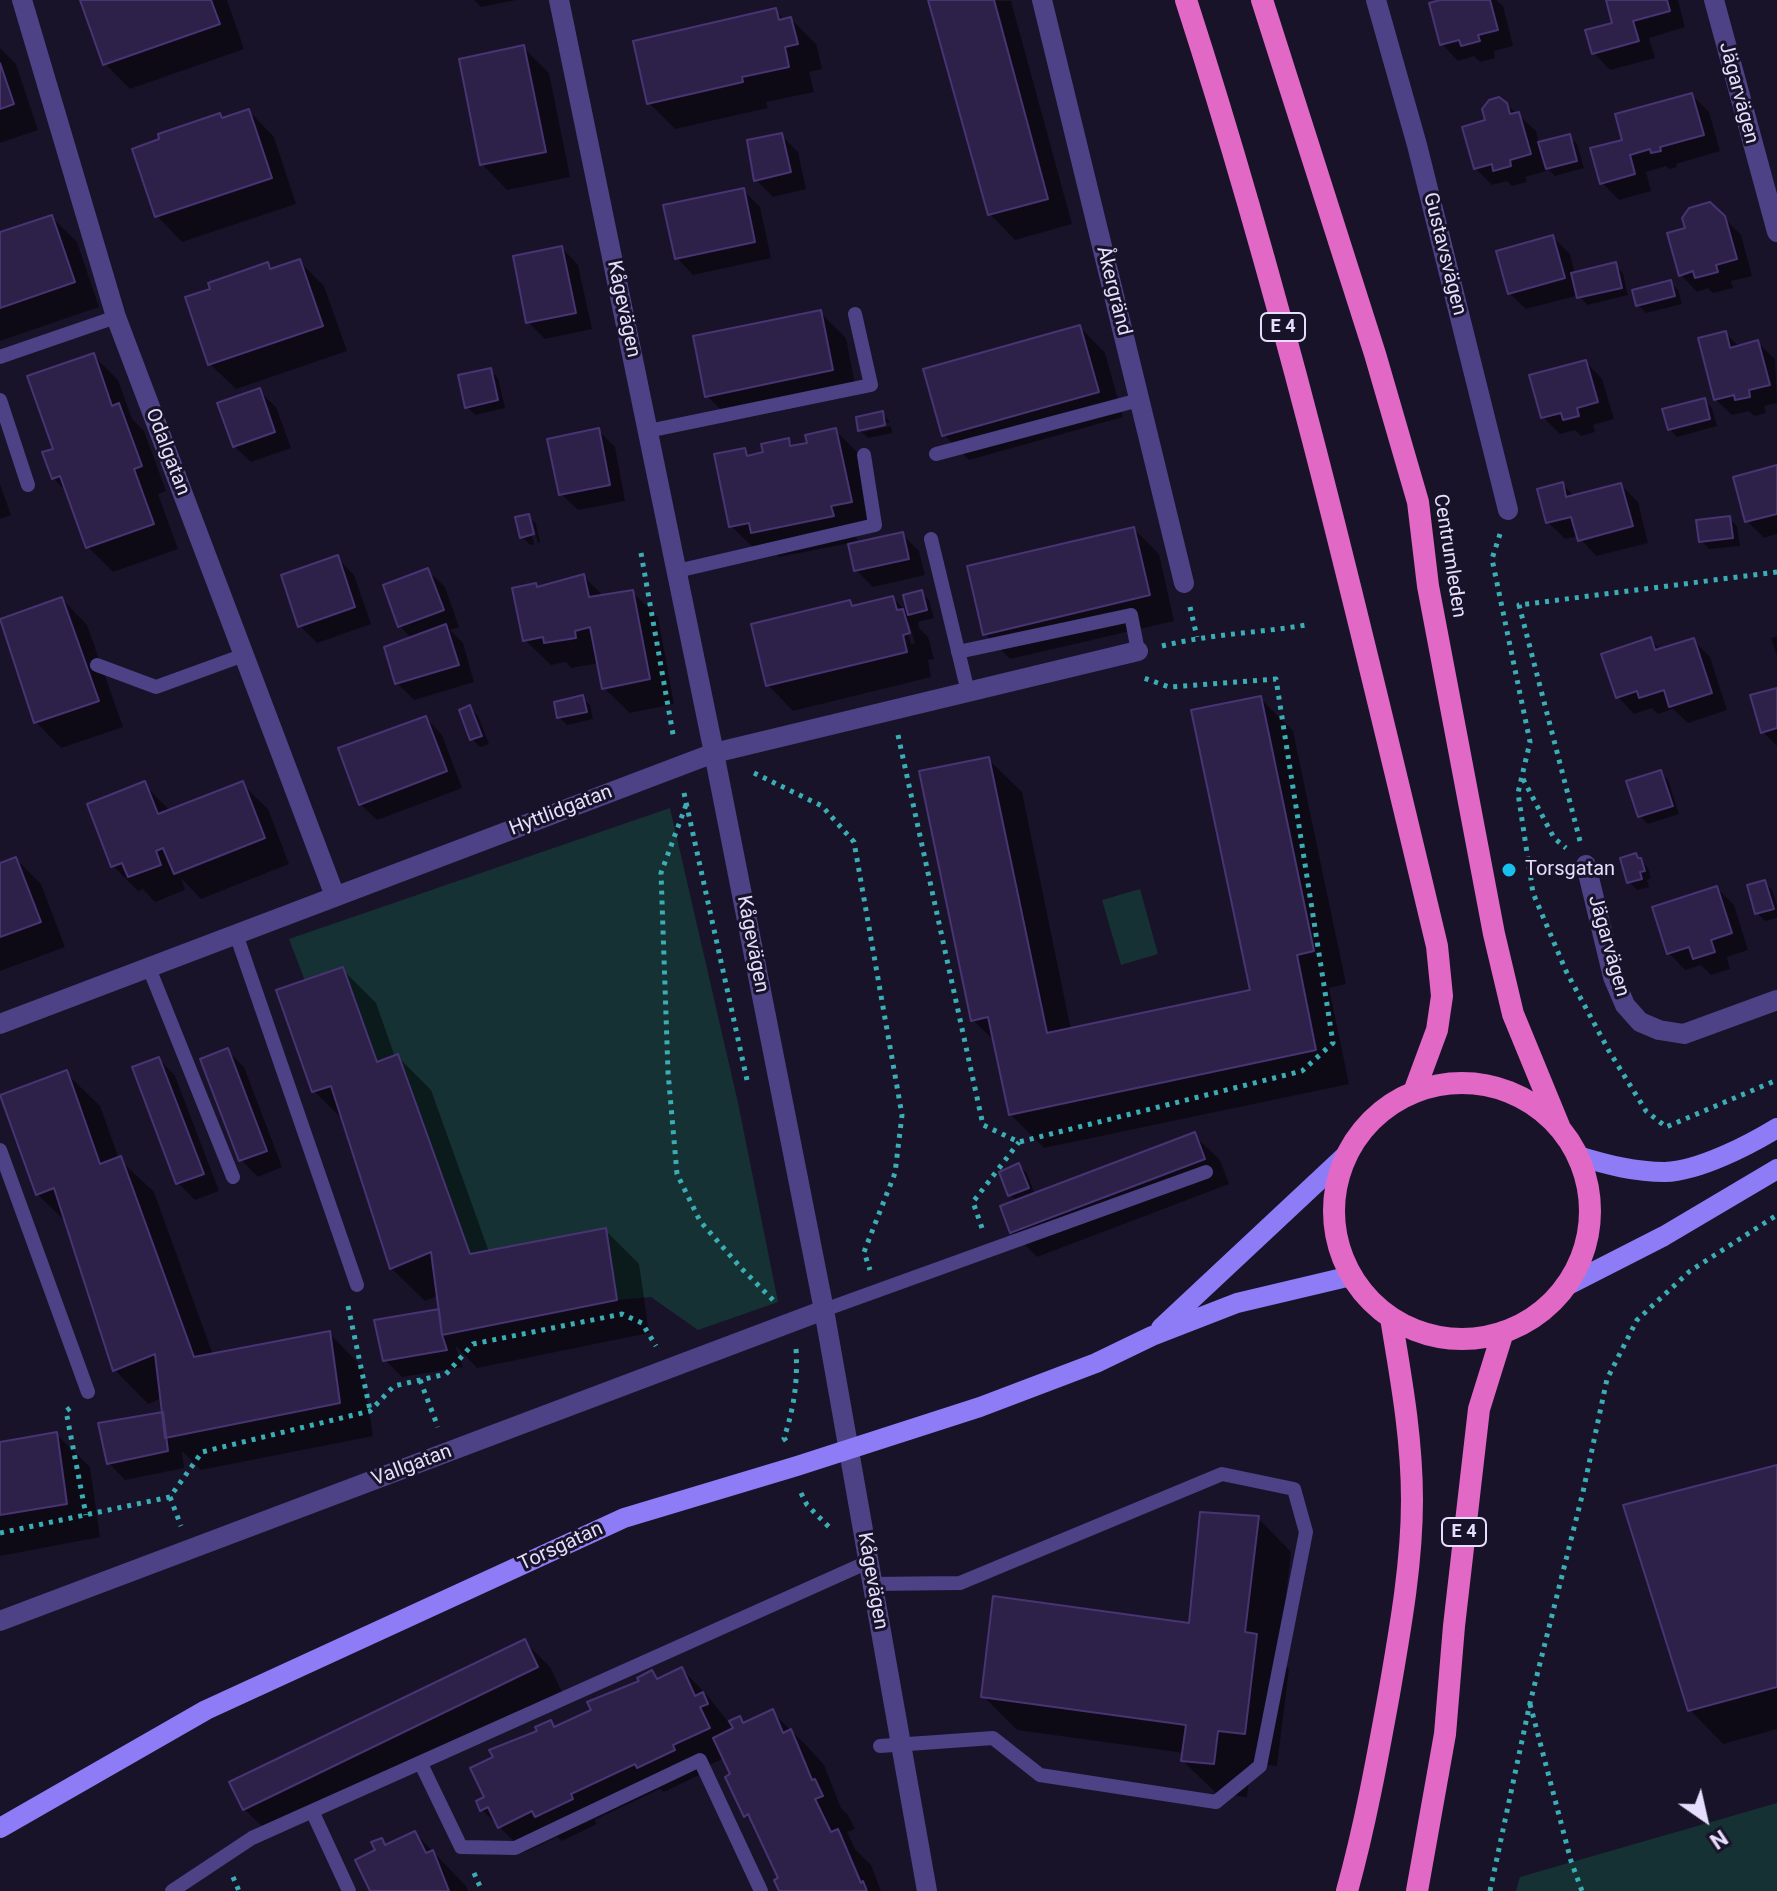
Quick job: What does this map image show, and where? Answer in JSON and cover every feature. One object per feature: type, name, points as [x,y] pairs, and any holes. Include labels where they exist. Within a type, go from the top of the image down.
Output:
[{"type":"highway","name":"E 4","points":[[1186,0],[1313,436],[1437,946],[1442,996],[1437,1030],[1414,1092]]},
{"type":"highway","name":"Centrumleden","points":[[1262,0],[1375,354],[1418,502],[1428,586],[1494,934],[1513,1014],[1559,1126]]},
{"type":"highway","points":[[1452,1083],[1492,1086],[1528,1101],[1559,1126],[1578,1156],[1586,1178],[1590,1223],[1577,1267],[1566,1286],[1538,1314],[1503,1332],[1480,1338],[1457,1339],[1434,1336],[1391,1318],[1369,1299],[1351,1276],[1336,1237],[1334,1216],[1339,1175],[1346,1155],[1364,1129],[1386,1107],[1414,1092],[1452,1083]]},
{"type":"highway","points":[[1347,1891],[1365,1825],[1397,1646],[1408,1562],[1412,1501],[1409,1432],[1391,1318]]},
{"type":"highway","name":"E 4","points":[[1417,1891],[1445,1734],[1479,1409],[1503,1332]]},
{"type":"main road","points":[[1578,1156],[1624,1170],[1669,1172],[1702,1163],[1753,1142],[1777,1128]]},
{"type":"main road","name":"Torsgatan","points":[[1152,1336],[1346,1155]]},
{"type":"main road","points":[[1566,1286],[1664,1236],[1777,1169]]},
{"type":"main road","name":"Torsgatan","points":[[0,1828],[206,1710],[624,1518],[797,1466],[1009,1396],[1237,1303],[1351,1276]]},
{"type":"street","name":"Odalgatan","points":[[22,0],[116,317],[335,896]]},
{"type":"street","name":"Kågevägen","points":[[559,0],[714,753],[824,1310],[872,1584],[891,1745],[927,1891]]},
{"type":"street","name":"Åkergränd","points":[[1042,0],[1184,583]]},
{"type":"street","name":"Gustavsvägen","points":[[1376,0],[1417,145],[1508,510]]},
{"type":"street","name":"Jägarvägen","points":[[1714,0],[1777,232]]},
{"type":"street","name":"Hyttlidgatan","points":[[0,1024],[714,753],[1130,653]]},
{"type":"street","name":"Jägarvägen","points":[[1586,865],[1613,977],[1625,1005],[1640,1022],[1659,1030],[1684,1034],[1777,1000]]},
{"type":"street","name":"Vallgatan","points":[[0,1621],[824,1310]]},
{"type":"lane","points":[[648,431],[871,385],[855,314]]},
{"type":"lane","points":[[0,357],[116,317]]},
{"type":"lane","points":[[0,400],[28,485]]},
{"type":"lane","points":[[936,454],[1139,400]]},
{"type":"lane","points":[[677,571],[875,525],[864,455]]},
{"type":"lane","points":[[931,539],[968,692]]},
{"type":"lane","points":[[958,652],[1131,615],[1130,653]]},
{"type":"lane","points":[[97,665],[156,687],[244,655]]},
{"type":"lane","points":[[236,934],[357,1285]]},
{"type":"lane","points":[[149,968],[233,1177]]},
{"type":"lane","points":[[0,1150],[88,1392]]},
{"type":"lane","points":[[824,1310],[1206,1172]]},
{"type":"lane","points":[[872,1584],[960,1583],[1222,1474],[1294,1489],[1306,1532],[1260,1766],[1216,1802],[1040,1775],[993,1738],[891,1745]]},
{"type":"lane","points":[[172,1891],[252,1838],[868,1562]]},
{"type":"lane","points":[[421,1764],[461,1847],[515,1848],[700,1760],[761,1891]]},
{"type":"lane","points":[[312,1811],[349,1891]]},
{"type":"path","points":[[641,552],[678,767],[747,1083]]},
{"type":"path","points":[[1586,865],[1519,605],[1777,572]]},
{"type":"path","points":[[990,1249],[973,1202],[1019,1142],[1302,1071],[1333,1043],[1276,679],[1169,687],[1125,671],[1130,653],[1197,637],[1259,633],[1306,625]]},
{"type":"path","points":[[892,711],[983,1125],[1019,1142]]},
{"type":"path","points":[[714,753],[822,806],[854,842],[902,1115],[895,1173],[864,1252],[876,1291]]},
{"type":"path","points":[[1522,778],[1554,838],[1586,865]]},
{"type":"path","points":[[687,804],[661,873],[668,1072],[677,1174],[700,1221],[741,1268],[795,1321],[798,1382],[793,1412],[784,1438],[797,1466],[801,1496],[836,1535],[845,1573]]},
{"type":"path","points":[[1490,1891],[1530,1703],[1583,1492],[1607,1379],[1637,1320],[1690,1271],[1777,1215]]},
{"type":"path","points":[[357,1285],[347,1303],[370,1411]]},
{"type":"path","points":[[0,1533],[170,1497],[202,1452],[370,1411],[394,1386],[446,1374],[473,1344],[622,1314],[642,1323],[656,1344],[665,1370]]},
{"type":"path","points":[[420,1380],[448,1452]]},
{"type":"path","points":[[86,1515],[66,1411],[88,1392]]},
{"type":"path","points":[[1530,1703],[1571,1861],[1582,1891]]},
{"type":"green space","points":[[670,808],[738,1103],[778,1302],[698,1330],[651,1297],[617,1300],[606,1228],[470,1254],[398,1054],[377,1062],[343,968],[305,981],[289,939]]},
{"type":"green space","points":[[1140,889],[1158,954],[1121,965],[1102,900]]},
{"type":"green space","points":[[1777,1803],[1777,1891],[1516,1891],[1520,1877]]},
{"type":"building","points":[[80,0],[211,0],[220,24],[103,65]]},
{"type":"building","points":[[928,0],[994,0],[1048,199],[988,215]]},
{"type":"building","points":[[1440,0],[1490,0],[1498,30],[1478,35],[1480,41],[1461,46],[1459,40],[1440,45],[1429,3]]},
{"type":"building","points":[[1606,0],[1667,0],[1670,11],[1633,21],[1639,41],[1592,54],[1585,30],[1612,23]]},
{"type":"building","points":[[776,8],[779,20],[791,17],[798,44],[785,47],[789,67],[742,77],[743,82],[647,104],[633,41]]},
{"type":"building","points":[[524,45],[546,152],[480,165],[459,59]]},
{"type":"building","points":[[0,63],[14,104],[0,109]]},
{"type":"building","points":[[1692,93],[1704,135],[1660,147],[1661,151],[1651,153],[1650,149],[1630,155],[1635,174],[1600,184],[1590,148],[1622,140],[1615,114]]},
{"type":"building","points":[[1499,97],[1507,103],[1510,114],[1519,112],[1531,154],[1510,160],[1511,166],[1493,171],[1492,164],[1474,169],[1462,127],[1485,120],[1482,109],[1489,100]]},
{"type":"building","points":[[249,109],[272,178],[155,217],[132,149],[159,139],[158,134],[220,113],[222,118]]},
{"type":"building","points":[[782,133],[791,172],[754,181],[747,140]]},
{"type":"building","points":[[1570,134],[1577,161],[1546,169],[1538,142]]},
{"type":"building","points":[[744,188],[755,242],[675,259],[663,205]]},
{"type":"building","points":[[1710,202],[1725,216],[1737,259],[1716,265],[1718,272],[1695,278],[1693,271],[1679,276],[1667,233],[1685,228],[1682,218],[1689,208]]},
{"type":"building","points":[[52,215],[75,282],[0,308],[0,232]]},
{"type":"building","points":[[1553,235],[1565,278],[1508,294],[1496,251]]},
{"type":"building","points":[[562,246],[576,313],[526,323],[513,256]]},
{"type":"building","points":[[300,259],[323,326],[208,365],[185,297],[210,289],[208,283],[268,262],[270,269]]},
{"type":"building","points":[[1616,262],[1622,288],[1577,298],[1571,273]]},
{"type":"building","points":[[1671,280],[1675,296],[1636,306],[1632,290]]},
{"type":"building","points":[[821,310],[833,370],[705,397],[693,336]]},
{"type":"building","points":[[1080,325],[1099,392],[942,436],[923,369]]},
{"type":"building","points":[[1726,331],[1730,348],[1758,340],[1770,385],[1749,390],[1750,397],[1735,400],[1734,395],[1714,400],[1698,338]]},
{"type":"building","points":[[94,353],[112,406],[119,403],[142,466],[134,469],[154,524],[86,548],[60,476],[52,479],[42,452],[53,449],[27,376]]},
{"type":"building","points":[[1586,360],[1598,402],[1577,408],[1579,416],[1563,420],[1561,413],[1541,418],[1529,375]]},
{"type":"building","points":[[491,368],[498,400],[465,408],[458,375]]},
{"type":"building","points":[[260,388],[275,432],[233,447],[217,403]]},
{"type":"building","points":[[1705,398],[1710,419],[1668,430],[1662,409]]},
{"type":"building","points":[[883,411],[885,425],[858,431],[856,417]]},
{"type":"building","points":[[599,428],[610,485],[559,495],[547,439]]},
{"type":"building","points":[[836,428],[852,502],[831,506],[834,516],[751,533],[749,523],[729,527],[714,454],[745,448],[747,456],[763,452],[761,444],[789,438],[790,446],[807,443],[805,435]]},
{"type":"building","points":[[1777,465],[1777,514],[1745,522],[1733,477]]},
{"type":"building","points":[[1563,482],[1566,497],[1621,483],[1633,526],[1578,541],[1571,517],[1546,523],[1537,489]]},
{"type":"building","points":[[529,514],[534,534],[520,538],[515,517]]},
{"type":"building","points":[[1730,516],[1733,538],[1699,542],[1696,520]]},
{"type":"building","points":[[1134,527],[1150,595],[983,635],[967,566]]},
{"type":"building","points":[[903,532],[909,559],[854,571],[848,544]]},
{"type":"building","points":[[338,555],[355,607],[298,627],[281,575]]},
{"type":"building","points":[[428,568],[444,610],[398,627],[383,585]]},
{"type":"building","points":[[584,574],[589,597],[633,590],[650,679],[602,689],[590,627],[575,631],[576,638],[544,643],[543,637],[523,641],[512,588],[536,583],[537,587]]},
{"type":"building","points":[[922,590],[927,610],[908,615],[903,595]]},
{"type":"building","points":[[893,596],[897,610],[903,609],[910,633],[903,635],[907,652],[766,686],[751,624],[850,600],[852,606]]},
{"type":"building","points":[[62,597],[99,701],[34,723],[0,619]]},
{"type":"building","points":[[446,624],[459,665],[395,684],[384,647]]},
{"type":"building","points":[[1651,637],[1655,650],[1694,638],[1712,693],[1669,707],[1664,690],[1639,698],[1637,691],[1616,698],[1601,654]]},
{"type":"building","points":[[1777,688],[1777,728],[1761,733],[1750,695]]},
{"type":"building","points":[[583,695],[587,712],[557,718],[554,702]]},
{"type":"building","points":[[1261,696],[1314,951],[1297,955],[1316,1050],[1009,1115],[988,1017],[971,1021],[919,771],[989,757],[1047,1033],[1250,990],[1191,710]]},
{"type":"building","points":[[470,705],[482,736],[470,740],[459,710]]},
{"type":"building","points":[[426,716],[447,771],[359,805],[338,748]]},
{"type":"building","points":[[1661,770],[1673,806],[1638,817],[1626,781]]},
{"type":"building","points":[[145,781],[158,814],[243,781],[265,838],[174,874],[163,848],[156,851],[161,865],[128,877],[122,863],[111,867],[87,804]]},
{"type":"building","points":[[1636,853],[1645,871],[1640,872],[1642,879],[1627,883],[1620,858]]},
{"type":"building","points":[[16,857],[41,922],[0,937],[0,863]]},
{"type":"building","points":[[1765,880],[1774,909],[1755,914],[1747,885]]},
{"type":"building","points":[[1717,886],[1732,933],[1711,940],[1715,952],[1693,959],[1689,947],[1667,954],[1652,907]]},
{"type":"building","points":[[343,967],[377,1062],[398,1054],[470,1254],[606,1228],[617,1300],[442,1335],[431,1252],[390,1269],[331,1086],[312,1092],[276,990]]},
{"type":"building","points":[[228,1048],[267,1151],[239,1161],[200,1059]]},
{"type":"building","points":[[159,1057],[204,1174],[176,1184],[132,1067]]},
{"type":"building","points":[[67,1070],[100,1164],[121,1156],[194,1357],[330,1331],[340,1403],[165,1438],[155,1354],[113,1371],[54,1188],[36,1195],[0,1095]]},
{"type":"building","points":[[1195,1132],[1205,1159],[1010,1233],[1000,1206]]},
{"type":"building","points":[[1019,1163],[1029,1188],[1008,1196],[999,1172]]},
{"type":"building","points":[[439,1309],[447,1350],[383,1361],[374,1320]]},
{"type":"building","points":[[163,1412],[168,1451],[107,1464],[98,1423]]},
{"type":"building","points":[[57,1432],[67,1504],[0,1515],[0,1442]]},
{"type":"building","points":[[1777,1465],[1777,1687],[1688,1711],[1623,1505]]},
{"type":"building","points":[[1200,1512],[1259,1516],[1245,1632],[1257,1634],[1245,1734],[1218,1731],[1214,1764],[1181,1761],[1186,1725],[981,1697],[993,1596],[1189,1623]]},
{"type":"building","points":[[525,1639],[538,1667],[243,1810],[229,1782]]},
{"type":"building","points":[[682,1667],[695,1696],[703,1692],[708,1704],[700,1707],[710,1728],[673,1745],[675,1750],[637,1768],[635,1764],[571,1794],[573,1799],[535,1817],[532,1811],[498,1828],[488,1807],[480,1811],[476,1801],[484,1797],[470,1768],[493,1757],[489,1750],[537,1731],[535,1727],[551,1720],[554,1727],[591,1710],[587,1702],[639,1681],[637,1678],[652,1670],[657,1679]]},
{"type":"building","points":[[773,1709],[783,1733],[791,1729],[812,1780],[815,1779],[823,1796],[815,1799],[831,1832],[838,1829],[867,1891],[779,1891],[774,1880],[778,1878],[748,1814],[744,1817],[725,1777],[730,1774],[713,1738],[733,1728],[729,1721],[740,1716],[743,1723]]},
{"type":"building","points":[[415,1831],[426,1853],[433,1850],[449,1891],[370,1891],[355,1860],[375,1850],[371,1842],[382,1838],[385,1845]]},
{"type":"place","name":"Torsgatan","points":[[1509,870]]}]
